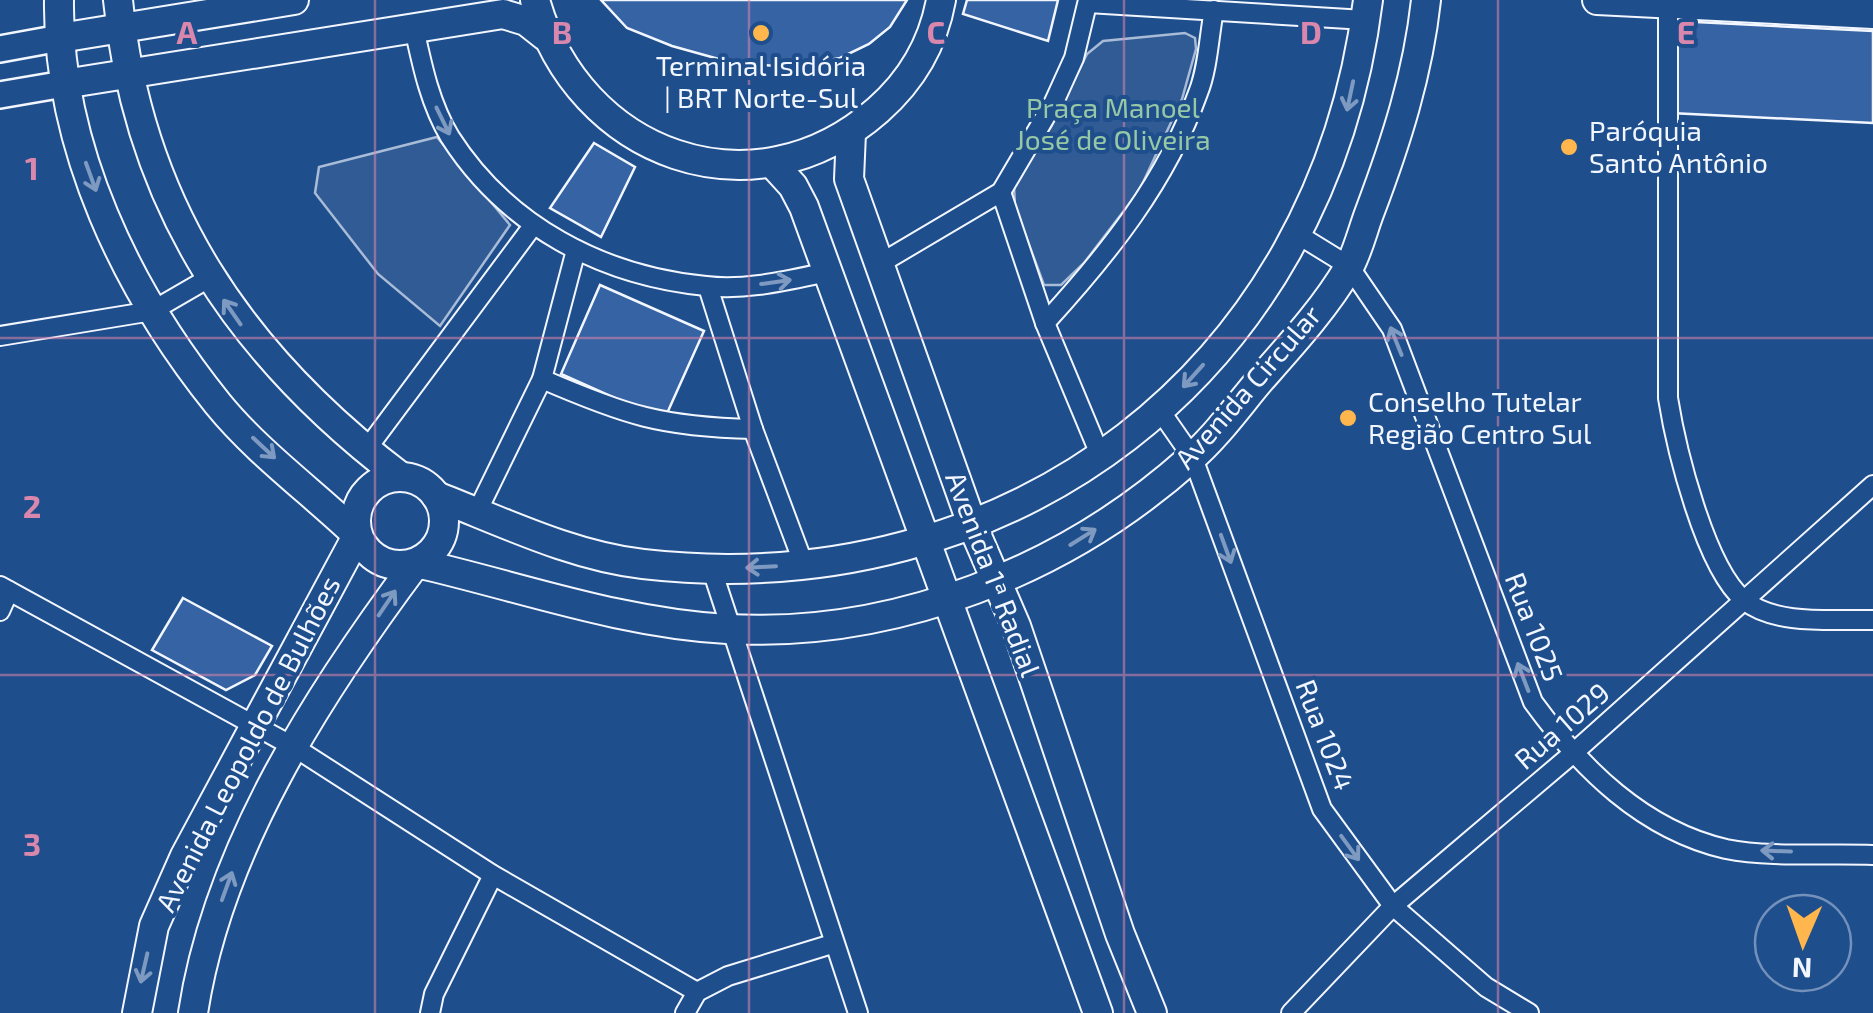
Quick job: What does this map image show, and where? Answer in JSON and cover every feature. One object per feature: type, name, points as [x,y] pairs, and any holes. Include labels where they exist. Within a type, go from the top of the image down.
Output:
[{"type":"main road","points":[[59,0],[64,84],[88,171],[112,234],[152,311],[220,406],[357,536],[374,558],[402,566],[417,563],[434,550],[444,531],[436,496],[427,486],[401,477],[366,450],[277,368],[209,278],[154,164],[128,72],[119,14]]},
{"type":"main road","points":[[0,49],[60,38],[119,14],[294,0]]},
{"type":"main road","points":[[535,0],[545,36],[582,95],[636,139],[702,162],[772,164],[811,153],[852,133],[903,88],[936,28],[942,0]]},
{"type":"main road","name":"Avenida Circular","points":[[417,563],[645,620],[729,629],[830,624],[946,600],[996,582],[1073,544],[1192,458],[1292,344],[1349,266],[1394,148],[1410,91],[1426,0]]},
{"type":"main road","points":[[1597,0],[1873,14]]},
{"type":"main road","name":"Avenida Circular","points":[[436,496],[562,545],[639,564],[712,570],[804,565],[926,544],[1008,513],[1101,456],[1160,412],[1232,334],[1297,234],[1346,117],[1367,10]]},
{"type":"main road","points":[[0,95],[503,14],[526,21],[545,36]]},
{"type":"main road","name":"Avenida 1ª Radial","points":[[852,133],[849,179],[972,527],[1016,626],[1120,934],[1152,1013]]},
{"type":"main road","name":"Avenida 1ª Radial","points":[[772,164],[804,207],[1098,1013]]},
{"type":"main road","points":[[357,536],[354,521],[364,494],[376,483],[401,477]]},
{"type":"main road","name":"Avenida Leopoldo de Bulhões","points":[[137,1013],[154,926],[252,726],[357,536]]},
{"type":"main road","name":"Avenida Leopoldo de Bulhões","points":[[193,1013],[202,956],[233,870],[294,747],[417,563]]},
{"type":"street","points":[[881,263],[1001,192],[1054,102],[1074,58],[1088,1],[1214,10],[1367,10]]},
{"type":"street","points":[[1668,4],[1668,398],[1676,446],[1720,571],[1745,601],[1806,618],[1873,620]]},
{"type":"street","points":[[1045,323],[1100,263],[1153,188],[1199,91],[1214,10]]},
{"type":"street","points":[[414,28],[428,86],[449,135],[501,200],[532,228],[576,250],[708,287],[776,283],[828,272]]},
{"type":"street","points":[[1001,192],[1045,323],[1101,456]]},
{"type":"street","points":[[366,450],[532,228]]},
{"type":"street","name":"Rua 1025","points":[[1297,234],[1349,266],[1392,330],[1533,702],[1572,756],[1628,804],[1683,836],[1729,849],[1873,855]]},
{"type":"street","points":[[477,512],[542,380],[576,250]]},
{"type":"street","points":[[0,336],[152,311],[209,278]]},
{"type":"street","points":[[708,287],[753,429],[804,565]]},
{"type":"street","points":[[542,380],[642,420],[684,428],[753,429]]},
{"type":"street","name":"Rua 1024","points":[[1160,412],[1192,458],[1322,809],[1393,906],[1486,987],[1529,1013]]},
{"type":"street","name":"Rua 1029","points":[[1290,1013],[1393,906],[1572,756],[1873,485]]},
{"type":"street","points":[[712,570],[832,944],[858,1013]]},
{"type":"street","points":[[0,611],[5,588],[294,747],[493,874],[698,992]]},
{"type":"street","points":[[430,1013],[434,994],[493,874]]},
{"type":"street","points":[[685,1013],[698,992],[728,976],[832,944]]},
{"type":"shaded area","name":"Praça Manoel José de Oliveira","points":[[1185,33],[1195,38],[1196,49],[1182,99],[1139,191],[1084,263],[1061,285],[1044,285],[1015,207],[1014,185],[1051,127],[1087,54],[1103,41]]},
{"type":"shaded area","points":[[437,137],[510,225],[440,326],[378,274],[315,193],[319,167]]},
{"type":"building","name":"Terminal Isidória | BRT Norte-Sul","points":[[601,0],[907,0],[890,27],[869,44],[840,58],[793,67],[733,63],[672,46],[627,28]]},
{"type":"building","points":[[967,0],[1058,0],[1048,41],[963,14]]},
{"type":"building","points":[[1676,21],[1873,31],[1873,123],[1671,113]]},
{"type":"building","points":[[594,143],[635,167],[601,237],[550,208]]},
{"type":"building","points":[[600,285],[704,331],[664,420],[561,374]]},
{"type":"building","points":[[183,598],[272,646],[255,675],[226,690],[152,650]]},
{"type":"place","name":"Terminal Isidória | BRT Norte-Sul","points":[[761,33]]},
{"type":"place","name":"Paróquia Santo Antônio","points":[[1569,147]]},
{"type":"place","name":"Conselho Tutelar Região Centro Sul","points":[[1348,418]]}]
